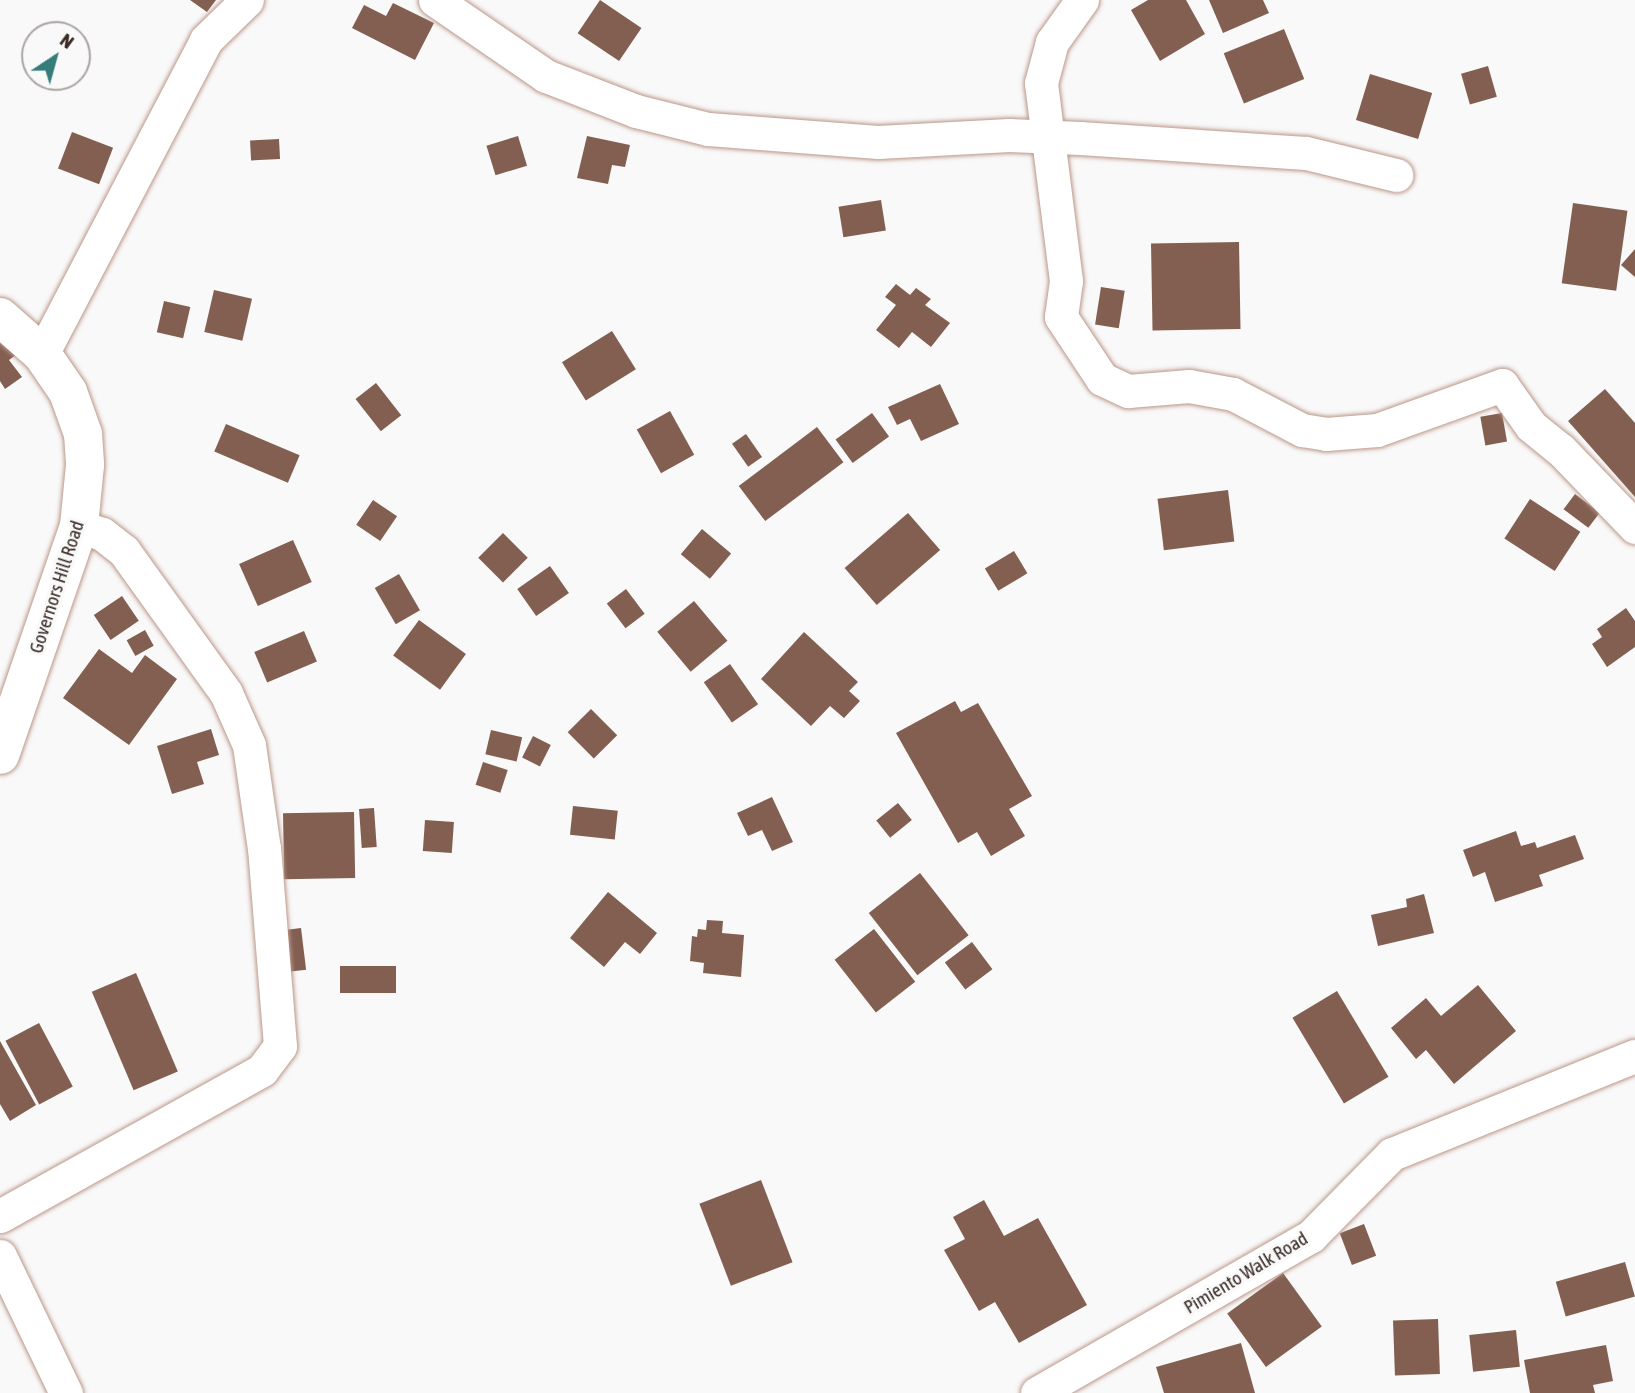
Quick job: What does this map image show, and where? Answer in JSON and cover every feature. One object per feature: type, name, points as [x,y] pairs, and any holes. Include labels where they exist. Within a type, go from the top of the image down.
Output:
[{"type":"street","points":[[41,354],[206,40],[247,0]]},
{"type":"street","points":[[435,0],[546,76],[636,111],[708,129],[878,142],[1050,136],[1306,153],[1396,175]]},
{"type":"street","points":[[1082,0],[1052,42],[1041,83],[1050,136],[1066,281],[1061,317],[1102,379],[1128,391],[1189,386],[1233,394],[1302,430],[1326,434],[1377,430],[1502,385],[1531,426],[1561,450],[1635,527]]},
{"type":"street","name":"Governors Hill Road","points":[[0,317],[41,354],[68,392],[83,434],[85,466],[79,526],[0,755]]},
{"type":"street","points":[[0,1216],[262,1070],[280,1046],[264,849],[249,745],[226,693],[124,551],[102,534],[79,526]]},
{"type":"street","name":"Pimiento Walk Road","points":[[1037,1393],[1311,1236],[1392,1154],[1635,1056]]},
{"type":"street","points":[[0,1256],[66,1393]]},
{"type":"building","points":[[190,0],[216,0],[207,12]]},
{"type":"building","points":[[600,0],[641,28],[619,61],[578,33]]},
{"type":"building","points":[[1148,0],[1186,0],[1205,34],[1160,61],[1131,10]]},
{"type":"building","points":[[1209,0],[1263,0],[1269,13],[1223,33]]},
{"type":"building","points":[[393,3],[434,23],[415,60],[352,28],[364,5],[386,16]]},
{"type":"building","points":[[1284,29],[1304,79],[1244,103],[1224,53]]},
{"type":"building","points":[[1488,66],[1497,97],[1470,104],[1461,74]]},
{"type":"building","points":[[1370,74],[1432,93],[1418,139],[1356,120]]},
{"type":"building","points":[[72,132],[113,148],[99,184],[58,168]]},
{"type":"building","points":[[518,136],[527,166],[496,175],[486,146]]},
{"type":"building","points":[[587,136],[630,145],[625,167],[612,165],[608,184],[577,178]]},
{"type":"building","points":[[279,139],[280,159],[251,160],[250,141]]},
{"type":"building","points":[[881,200],[886,231],[843,237],[839,207]]},
{"type":"building","points":[[1573,203],[1627,211],[1616,291],[1562,283]]},
{"type":"building","points":[[1239,242],[1241,329],[1153,331],[1151,244]]},
{"type":"building","points":[[1635,249],[1635,277],[1621,265]]},
{"type":"building","points":[[896,284],[910,295],[916,288],[931,299],[925,305],[950,323],[931,347],[912,332],[899,348],[876,330],[896,305],[885,297]]},
{"type":"building","points":[[1101,287],[1125,291],[1119,328],[1095,325]]},
{"type":"building","points":[[214,290],[252,299],[242,341],[204,332]]},
{"type":"building","points":[[164,301],[190,307],[183,338],[157,332]]},
{"type":"building","points":[[612,331],[636,369],[586,400],[562,362]]},
{"type":"building","points":[[0,334],[20,352],[9,360],[22,377],[5,389],[0,381]]},
{"type":"building","points":[[376,383],[401,415],[381,431],[356,399]]},
{"type":"building","points":[[940,384],[959,424],[921,441],[910,419],[897,425],[888,407]]},
{"type":"building","points":[[1605,389],[1635,423],[1635,497],[1568,421]]},
{"type":"building","points":[[670,411],[694,455],[661,473],[637,429]]},
{"type":"building","points":[[872,413],[889,436],[853,463],[836,439]]},
{"type":"building","points":[[1502,413],[1507,442],[1485,445],[1480,417]]},
{"type":"building","points":[[226,424],[300,455],[288,483],[214,452]]},
{"type":"building","points":[[817,427],[843,462],[765,521],[739,486]]},
{"type":"building","points":[[746,434],[762,457],[748,467],[732,444]]},
{"type":"building","points":[[1228,490],[1234,542],[1164,550],[1158,499]]},
{"type":"building","points":[[1575,494],[1600,513],[1588,528],[1564,509]]},
{"type":"building","points":[[1530,499],[1580,532],[1555,571],[1504,538]]},
{"type":"building","points":[[373,500],[397,516],[380,541],[356,525]]},
{"type":"building","points":[[908,513],[940,550],[877,605],[845,568]]},
{"type":"building","points":[[702,529],[731,553],[710,579],[681,554]]},
{"type":"building","points":[[503,533],[528,558],[503,582],[478,558]]},
{"type":"building","points":[[293,540],[312,582],[258,606],[239,564]]},
{"type":"building","points":[[1014,551],[1027,573],[998,591],[985,569]]},
{"type":"building","points":[[550,566],[569,593],[536,616],[517,589]]},
{"type":"building","points":[[399,574],[420,610],[396,624],[375,588]]},
{"type":"building","points":[[626,589],[645,614],[625,628],[607,603]]},
{"type":"building","points":[[122,596],[139,621],[111,640],[94,615]]},
{"type":"building","points":[[694,601],[727,641],[691,672],[657,632]]},
{"type":"building","points":[[1626,608],[1635,621],[1635,647],[1607,667],[1592,644],[1602,637],[1597,629]]},
{"type":"building","points":[[419,620],[466,654],[440,690],[393,656]]},
{"type":"building","points":[[145,630],[154,646],[135,656],[127,640]]},
{"type":"building","points":[[304,631],[317,661],[267,682],[254,652]]},
{"type":"building","points":[[804,632],[858,682],[849,691],[860,701],[844,718],[830,706],[811,726],[761,679]]},
{"type":"building","points":[[99,649],[132,673],[145,655],[177,679],[129,745],[63,698]]},
{"type":"building","points":[[730,664],[758,704],[732,722],[704,682]]},
{"type":"building","points":[[955,701],[961,712],[978,703],[1032,796],[1009,809],[1025,836],[991,856],[977,832],[958,843],[896,733]]},
{"type":"building","points":[[591,709],[617,735],[594,758],[568,732]]},
{"type":"building","points":[[211,729],[219,755],[197,762],[204,784],[172,794],[157,746]]},
{"type":"building","points":[[491,730],[522,737],[517,762],[485,754]]},
{"type":"building","points":[[533,736],[551,745],[540,766],[522,757]]},
{"type":"building","points":[[483,762],[508,770],[500,793],[476,785]]},
{"type":"building","points":[[772,797],[793,842],[772,851],[762,830],[748,836],[737,813]]},
{"type":"building","points":[[898,803],[912,820],[890,838],[876,821]]},
{"type":"building","points":[[573,806],[618,811],[615,840],[570,835]]},
{"type":"building","points":[[374,808],[377,847],[362,848],[359,809]]},
{"type":"building","points":[[354,812],[355,878],[284,879],[283,813]]},
{"type":"building","points":[[425,820],[454,822],[452,853],[423,851]]},
{"type":"building","points":[[1516,831],[1521,846],[1535,842],[1537,848],[1575,835],[1584,859],[1539,875],[1543,886],[1495,902],[1485,872],[1473,877],[1463,850]]},
{"type":"building","points":[[920,873],[969,935],[917,975],[869,913]]},
{"type":"building","points":[[608,892],[657,933],[640,954],[625,942],[604,967],[570,938]]},
{"type":"building","points":[[1424,894],[1434,933],[1378,946],[1371,915],[1407,907],[1406,899]]},
{"type":"building","points":[[707,920],[723,921],[722,933],[744,935],[741,977],[703,973],[704,963],[690,961],[692,936],[697,937],[698,929],[706,930]]},
{"type":"building","points":[[301,928],[306,970],[286,972],[281,930]]},
{"type":"building","points":[[874,929],[915,982],[876,1013],[835,960]]},
{"type":"building","points":[[972,942],[992,969],[965,990],[945,962]]},
{"type":"building","points":[[340,966],[396,966],[396,993],[340,993]]},
{"type":"building","points":[[136,973],[178,1071],[134,1090],[92,992]]},
{"type":"building","points":[[1478,985],[1516,1031],[1454,1084],[1426,1050],[1416,1059],[1391,1028],[1426,998],[1441,1016]]},
{"type":"building","points":[[1337,991],[1389,1077],[1344,1103],[1292,1018]]},
{"type":"building","points":[[39,1023],[73,1087],[39,1104],[5,1041]]},
{"type":"building","points":[[0,1041],[36,1105],[10,1121],[0,1104]]},
{"type":"building","points":[[761,1180],[793,1262],[731,1286],[699,1204]]},
{"type":"building","points":[[984,1200],[1004,1236],[1038,1218],[1087,1305],[1019,1343],[995,1302],[979,1311],[944,1250],[965,1239],[953,1217]]},
{"type":"building","points":[[1364,1224],[1376,1256],[1352,1265],[1340,1233]]},
{"type":"building","points":[[1625,1262],[1635,1297],[1566,1316],[1556,1282]]},
{"type":"building","points":[[1283,1273],[1322,1326],[1266,1367],[1227,1314]]},
{"type":"building","points":[[1438,1319],[1440,1374],[1395,1376],[1393,1321]]},
{"type":"building","points":[[1516,1330],[1520,1367],[1473,1372],[1469,1335]]},
{"type":"building","points":[[1241,1343],[1255,1393],[1164,1393],[1156,1367]]},
{"type":"building","points":[[1606,1345],[1613,1381],[1593,1385],[1595,1393],[1530,1393],[1524,1360]]}]
